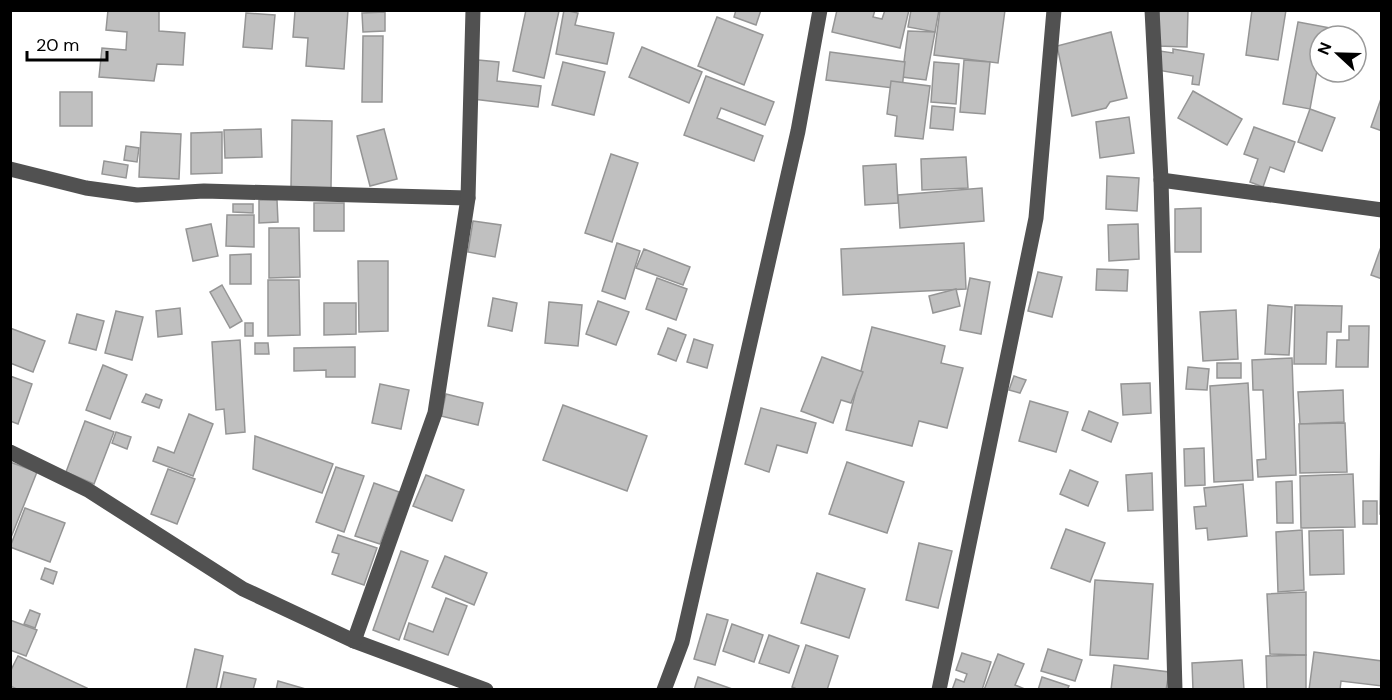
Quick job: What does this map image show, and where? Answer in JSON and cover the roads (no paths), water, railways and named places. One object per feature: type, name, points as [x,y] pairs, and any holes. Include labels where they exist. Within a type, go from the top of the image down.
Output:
[{"type":"street","points":[[354,641],[435,413],[468,198],[473,10]]},
{"type":"street","points":[[664,690],[682,642],[798,131],[820,10]]},
{"type":"street","points":[[939,690],[1036,218],[1054,10]]},
{"type":"street","points":[[1152,10],[1161,180],[1175,690]]},
{"type":"street","points":[[10,169],[86,188],[137,195],[204,191],[468,198]]},
{"type":"street","points":[[1161,180],[1382,210]]},
{"type":"street","points":[[10,452],[88,490],[243,589],[354,641],[486,690]]}]
